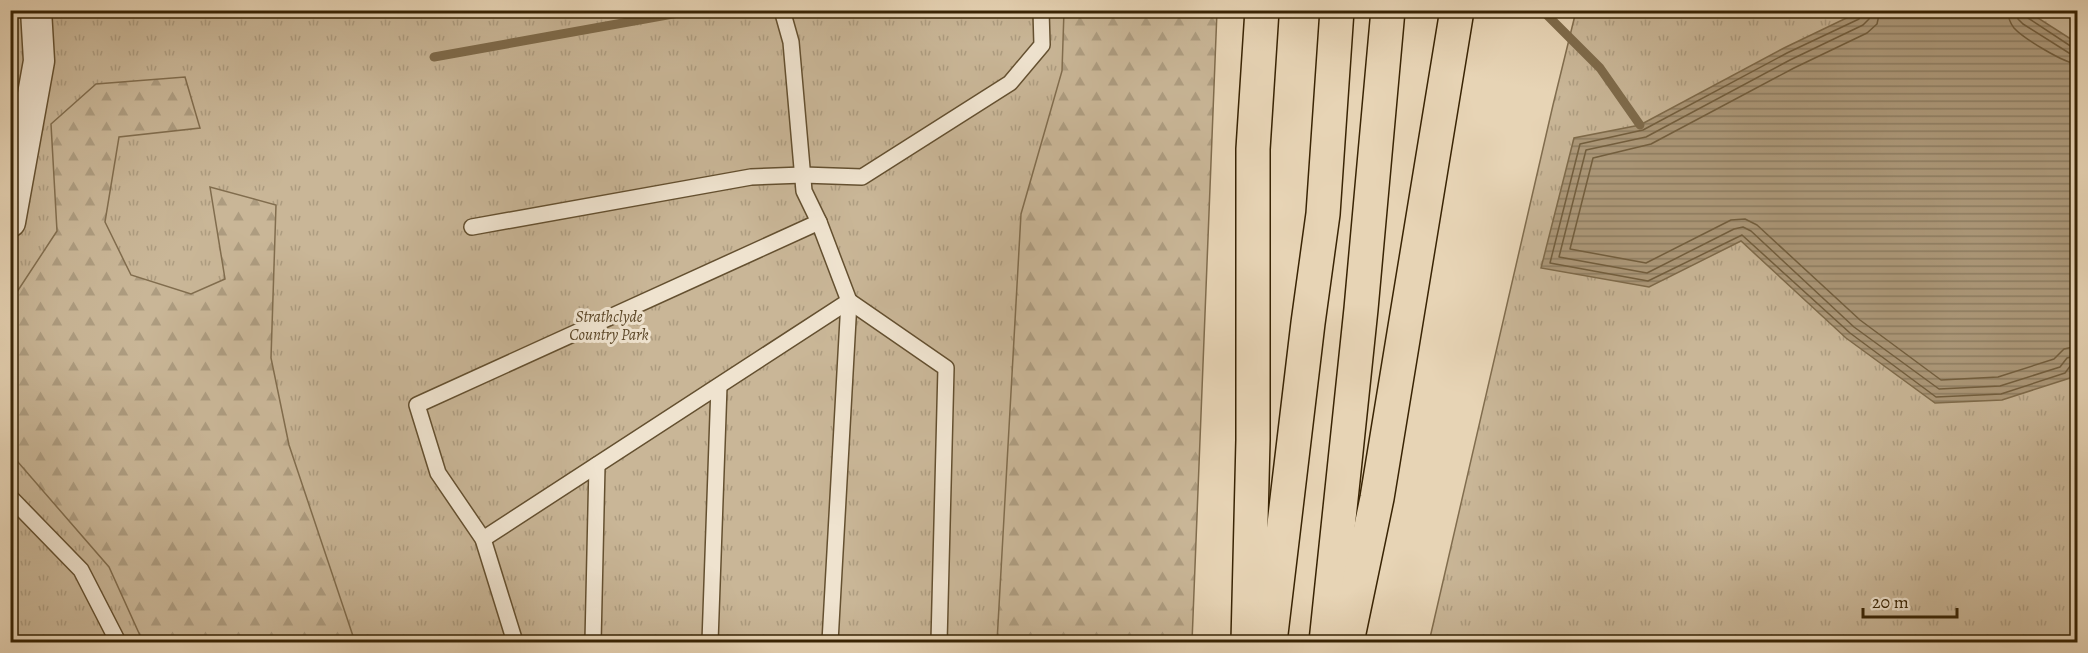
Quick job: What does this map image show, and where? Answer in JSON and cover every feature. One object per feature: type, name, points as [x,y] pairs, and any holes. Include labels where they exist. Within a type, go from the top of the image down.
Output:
[{"type":"highway","points":[[1248,642],[1253,440],[1253,149],[1262,10]]},
{"type":"highway","points":[[1270,642],[1323,214],[1337,10]]},
{"type":"highway","points":[[1326,642],[1361,309],[1388,10]]},
{"type":"highway","points":[[1347,642],[1377,498],[1457,10]]},
{"type":"street","points":[[10,222],[39,61],[36,10]]},
{"type":"lane","points":[[782,10],[791,42],[804,191],[819,222],[849,301],[830,642]]},
{"type":"lane","points":[[472,227],[751,177],[803,175],[862,177],[1010,83],[1042,45],[1041,10]]},
{"type":"lane","points":[[515,642],[483,539],[438,473],[417,405],[819,222]]},
{"type":"lane","points":[[483,539],[849,301]]},
{"type":"lane","points":[[849,301],[946,368],[939,642]]},
{"type":"lane","points":[[710,642],[719,386]]},
{"type":"lane","points":[[593,642],[597,465]]},
{"type":"lane","points":[[10,497],[81,570],[118,642]]},
{"type":"green space","name":"Strathclyde Country Park","points":[[10,11],[1207,11],[1185,642],[11,642]]},
{"type":"green space","points":[[1064,11],[1217,11],[1192,642],[997,642],[1021,214],[1062,71]]},
{"type":"green space","points":[[1576,11],[2077,11],[2077,642],[1429,642]]},
{"type":"green space","points":[[185,77],[200,128],[119,137],[105,222],[131,275],[191,294],[225,279],[210,187],[276,205],[271,358],[289,445],[355,642],[143,642],[109,567],[11,454],[11,301],[57,231],[51,124],[96,84]]},
{"type":"water","points":[[1863,10],[2027,11],[2077,43],[2078,365],[2070,378],[2002,400],[1935,403],[1846,338],[1741,241],[1649,287],[1541,268],[1574,138],[1640,125],[1784,48]]},
{"type":"waterway","points":[[434,57],[695,10]]},
{"type":"waterway","points":[[1542,10],[1600,68],[1640,125]]}]
